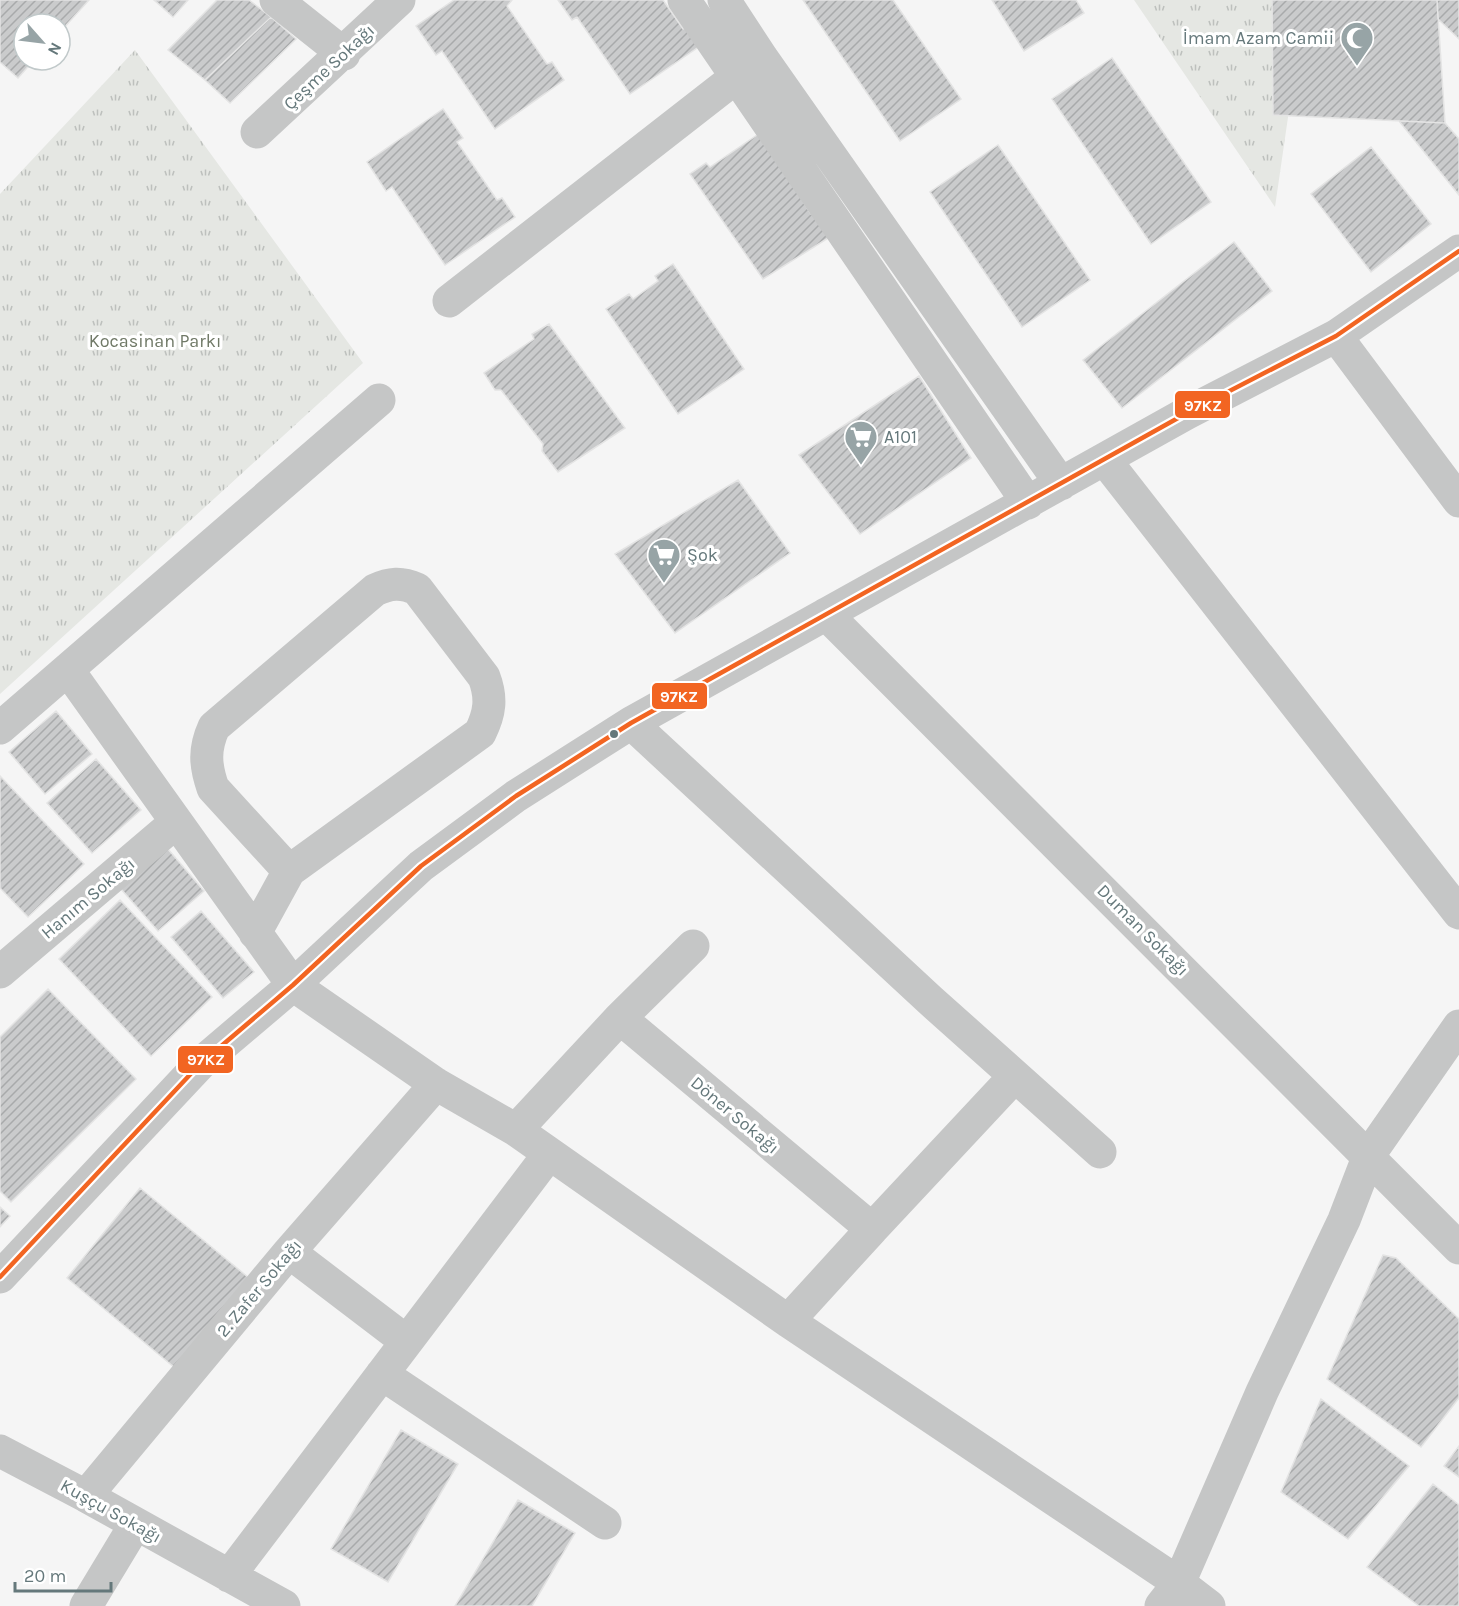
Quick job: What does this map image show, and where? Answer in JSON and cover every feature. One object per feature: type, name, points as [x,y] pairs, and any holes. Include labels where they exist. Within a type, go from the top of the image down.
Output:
[{"type":"street","points":[[276,0],[344,54]]},
{"type":"street","name":"Çeşme Sokağı","points":[[257,132],[344,54],[399,0]]},
{"type":"street","points":[[684,0],[1028,502]]},
{"type":"street","points":[[724,0],[762,58],[1061,484]]},
{"type":"street","points":[[449,301],[762,58]]},
{"type":"street","points":[[0,1277],[200,1064],[293,985],[421,866],[516,796],[631,723],[1105,459],[1336,336],[1459,252]]},
{"type":"street","points":[[1336,336],[1459,501]]},
{"type":"street","points":[[0,728],[379,400]]},
{"type":"street","points":[[1105,459],[1459,913]]},
{"type":"street","points":[[255,933],[289,871],[480,733],[487,721],[489,692],[484,677],[417,589],[398,584],[375,590],[214,727],[211,733],[206,754],[207,772],[213,788],[289,871]]},
{"type":"street","name":"Duman Sokağı","points":[[826,614],[1369,1155],[1459,1248]]},
{"type":"street","points":[[68,670],[175,823],[293,985],[436,1084],[516,1130],[1170,1594],[1209,1606]]},
{"type":"street","points":[[631,723],[930,1000],[1100,1152]]},
{"type":"street","name":"Hanım Sokağı","points":[[0,972],[175,823]]},
{"type":"street","points":[[516,1130],[620,1018],[693,946]]},
{"type":"street","name":"Döner Sokağı","points":[[620,1018],[872,1229]]},
{"type":"street","points":[[1170,1594],[1262,1392],[1344,1221],[1369,1155],[1459,1026]]},
{"type":"street","points":[[788,1321],[1015,1076]]},
{"type":"street","name":"2. Zafer Sokağı","points":[[86,1496],[289,1252],[436,1084]]},
{"type":"street","points":[[229,1576],[549,1154]]},
{"type":"street","points":[[289,1252],[406,1341]]},
{"type":"street","points":[[382,1374],[605,1523]]},
{"type":"street","name":"Kuşçu Sokağı","points":[[0,1451],[284,1606]]},
{"type":"street","points":[[86,1606],[135,1525]]},
{"type":"green space","points":[[1134,0],[1305,0],[1275,207]]},
{"type":"green space","name":"Kocasinan Parkı","points":[[135,50],[363,363],[0,694],[0,194]]},
{"type":"building","points":[[0,0],[89,0],[72,19],[72,12],[12,12],[12,72],[23,72],[18,78],[0,62]]},
{"type":"building","points":[[154,0],[188,0],[173,17]]},
{"type":"building","points":[[217,0],[249,0],[271,17],[205,80],[168,50]]},
{"type":"building","points":[[454,0],[512,0],[507,6],[547,64],[552,62],[564,80],[495,129],[442,51],[436,55],[416,26]]},
{"type":"building","points":[[558,0],[663,0],[683,29],[688,28],[700,46],[630,94],[577,17],[572,20]]},
{"type":"building","points":[[803,0],[893,0],[961,99],[900,141]]},
{"type":"building","points":[[992,0],[1076,0],[1084,13],[1024,51]]},
{"type":"building","name":"İmam Azam Camii","points":[[1272,0],[1437,0],[1445,123],[1273,115]]},
{"type":"building","points":[[1437,0],[1459,0],[1459,39],[1438,19]]},
{"type":"building","points":[[271,17],[296,39],[230,103],[205,80]]},
{"type":"building","points":[[1112,58],[1211,202],[1151,244],[1052,99]]},
{"type":"building","points":[[443,109],[463,138],[457,142],[497,200],[502,198],[515,217],[445,265],[392,187],[386,191],[367,162]]},
{"type":"building","points":[[1399,121],[1445,123],[1459,139],[1459,195]]},
{"type":"building","points":[[760,133],[811,214],[817,214],[833,235],[763,279],[690,174],[706,163],[710,167]]},
{"type":"building","points":[[998,145],[1090,280],[1022,327],[930,192]]},
{"type":"building","points":[[1371,147],[1431,224],[1371,272],[1311,194]]},
{"type":"building","points":[[1234,242],[1272,291],[1122,408],[1083,360]]},
{"type":"building","points":[[673,264],[744,369],[678,414],[606,309],[629,294],[633,299],[658,281],[655,276]]},
{"type":"building","points":[[549,324],[625,428],[558,472],[542,451],[543,444],[501,390],[495,390],[484,373],[534,339],[532,334]]},
{"type":"building","points":[[919,376],[971,458],[860,534],[799,455]]},
{"type":"building","points":[[738,480],[790,553],[675,633],[615,554]]},
{"type":"building","points":[[56,711],[92,754],[45,794],[9,752]]},
{"type":"building","points":[[96,759],[141,810],[92,853],[47,803]]},
{"type":"building","points":[[0,776],[84,864],[28,917],[0,888]]},
{"type":"building","points":[[167,848],[204,891],[158,931],[121,889]]},
{"type":"building","points":[[120,900],[212,997],[151,1056],[59,959]]},
{"type":"building","points":[[201,911],[254,972],[223,998],[171,937]]},
{"type":"building","points":[[48,989],[136,1079],[11,1202],[0,1191],[0,1037]]},
{"type":"building","points":[[140,1188],[249,1278],[175,1368],[67,1278]]},
{"type":"building","points":[[0,1207],[10,1216],[0,1227]]},
{"type":"building","points":[[1383,1255],[1396,1258],[1459,1319],[1459,1398],[1421,1447],[1327,1379]]},
{"type":"building","points":[[1321,1399],[1409,1466],[1348,1539],[1281,1492]]},
{"type":"building","points":[[401,1430],[458,1464],[388,1582],[331,1549]]},
{"type":"building","points":[[1459,1446],[1459,1477],[1444,1466]]},
{"type":"building","points":[[1433,1484],[1459,1505],[1459,1606],[1419,1606],[1367,1567]]},
{"type":"building","points":[[518,1500],[575,1533],[532,1606],[455,1606]]},
{"type":"transit line","name":"97KZ","points":[[0,1277],[200,1064],[293,985],[421,866],[516,796],[631,723],[1187,413],[1336,336],[1459,251]]},
{"type":"place","name":"İmam Azam Camii","points":[[1357,67]]},
{"type":"place","name":"A101","points":[[861,466]]},
{"type":"place","name":"Şok","points":[[664,584]]}]
